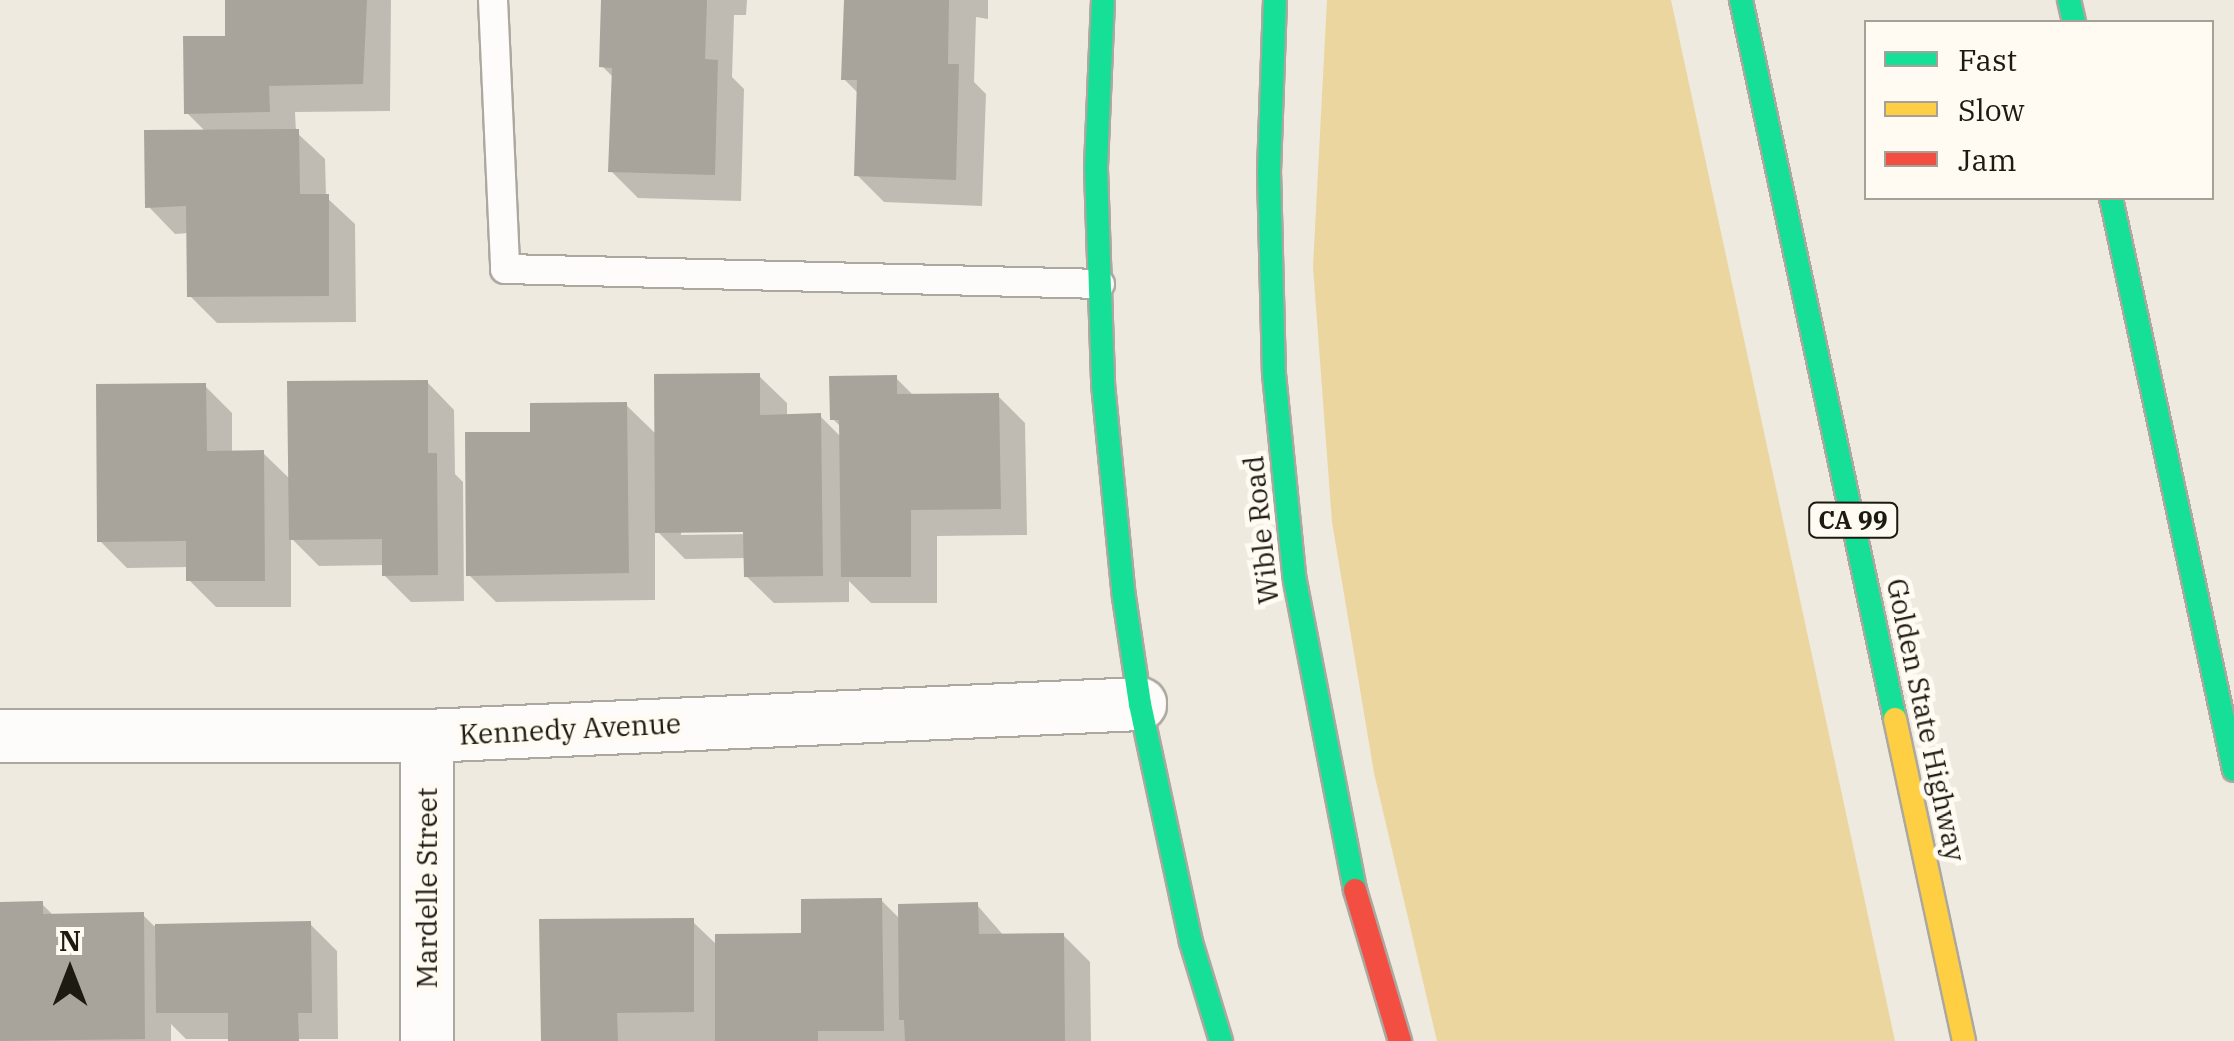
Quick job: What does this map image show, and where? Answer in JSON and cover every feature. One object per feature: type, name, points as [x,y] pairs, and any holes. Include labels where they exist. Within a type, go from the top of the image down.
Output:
[{"type":"main road","points":[[1104,0],[1096,170],[1104,384],[1124,597],[1140,704],[1192,942],[1222,1041]]},
{"type":"main road","name":"Wible Road","points":[[1275,0],[1268,170],[1274,374],[1294,576],[1358,899],[1400,1041]]},
{"type":"main road","name":"Golden State Highway","points":[[1741,0],[1964,1041]]},
{"type":"main road","points":[[2111,200],[2234,770]]},
{"type":"street","name":"Kennedy Avenue","points":[[0,736],[427,736],[1140,704]]},
{"type":"street","name":"Mardelle Street","points":[[427,736],[427,1041]]},
{"type":"lane","points":[[494,0],[504,269],[1100,284]]},
{"type":"shaded area","points":[[1327,0],[1671,0],[1895,1041],[1437,1041],[1374,773],[1332,522],[1313,267]]},
{"type":"building","points":[[225,0],[367,0],[363,84],[269,86],[270,112],[184,114],[183,36],[225,36]]},
{"type":"building","points":[[601,0],[707,0],[705,59],[718,60],[715,175],[608,172],[612,68],[599,67]]},
{"type":"building","points":[[844,0],[949,0],[948,64],[959,64],[956,180],[854,176],[857,80],[841,80]]},
{"type":"building","points":[[299,129],[300,194],[329,194],[329,296],[187,297],[186,206],[145,208],[144,130]]},
{"type":"building","points":[[760,373],[760,415],[821,413],[823,576],[744,577],[743,532],[655,533],[654,374]]},
{"type":"building","points":[[897,375],[897,394],[999,393],[1001,509],[911,510],[911,577],[841,577],[839,420],[830,420],[829,376]]},
{"type":"building","points":[[428,380],[428,453],[437,453],[438,575],[382,576],[382,539],[289,540],[287,381]]},
{"type":"building","points":[[206,383],[207,451],[264,450],[265,581],[186,581],[186,541],[97,542],[96,384]]},
{"type":"building","points":[[627,402],[629,573],[466,576],[465,432],[530,432],[530,403]]},
{"type":"building","points":[[882,898],[884,1031],[818,1031],[818,1041],[715,1041],[715,934],[801,933],[801,899]]},
{"type":"building","points":[[43,901],[43,914],[144,912],[145,1039],[0,1041],[0,902]]},
{"type":"building","points":[[978,902],[979,934],[1064,933],[1065,1041],[905,1041],[904,1020],[899,1020],[898,904]]},
{"type":"building","points":[[694,918],[694,1012],[617,1013],[618,1041],[541,1041],[539,919]]},
{"type":"building","points":[[311,921],[312,1013],[298,1013],[299,1041],[228,1041],[228,1013],[156,1013],[155,924]]},
{"type":"traffic: fast","points":[[1103,0],[1096,169],[1103,384],[1124,597],[1140,704],[1191,942],[1221,1041]]},
{"type":"traffic: fast","points":[[1275,0],[1269,171],[1274,374],[1294,576],[1355,890]]},
{"type":"traffic: fast","points":[[1741,0],[1895,719]]},
{"type":"traffic: fast","points":[[2069,0],[2074,20]]},
{"type":"traffic: fast","points":[[2111,200],[2234,770]]},
{"type":"traffic: slow","points":[[1895,719],[1964,1041]]},
{"type":"traffic: jam","points":[[1355,890],[1400,1041]]}]
